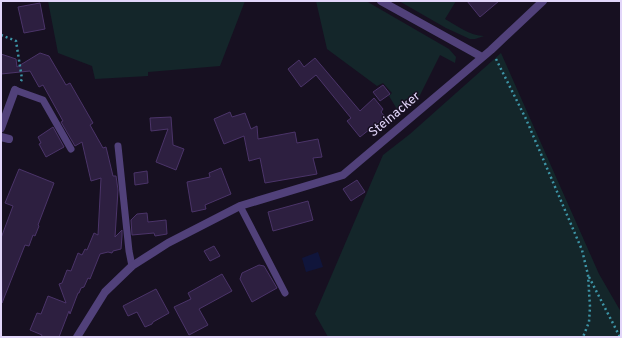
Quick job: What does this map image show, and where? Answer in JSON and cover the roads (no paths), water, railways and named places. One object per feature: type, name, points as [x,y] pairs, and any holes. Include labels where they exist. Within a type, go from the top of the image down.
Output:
[{"type":"street","points":[[381,1],[482,57]]},
{"type":"street","name":"Steinacker","points":[[77,337],[105,292],[132,266],[168,243],[240,206],[343,175],[491,50],[543,1]]},
{"type":"street","points":[[1,128],[15,90]]},
{"type":"lane","points":[[15,90],[43,100],[71,149]]},
{"type":"lane","points":[[118,146],[129,251],[132,266]]},
{"type":"lane","points":[[240,206],[285,293]]}]
